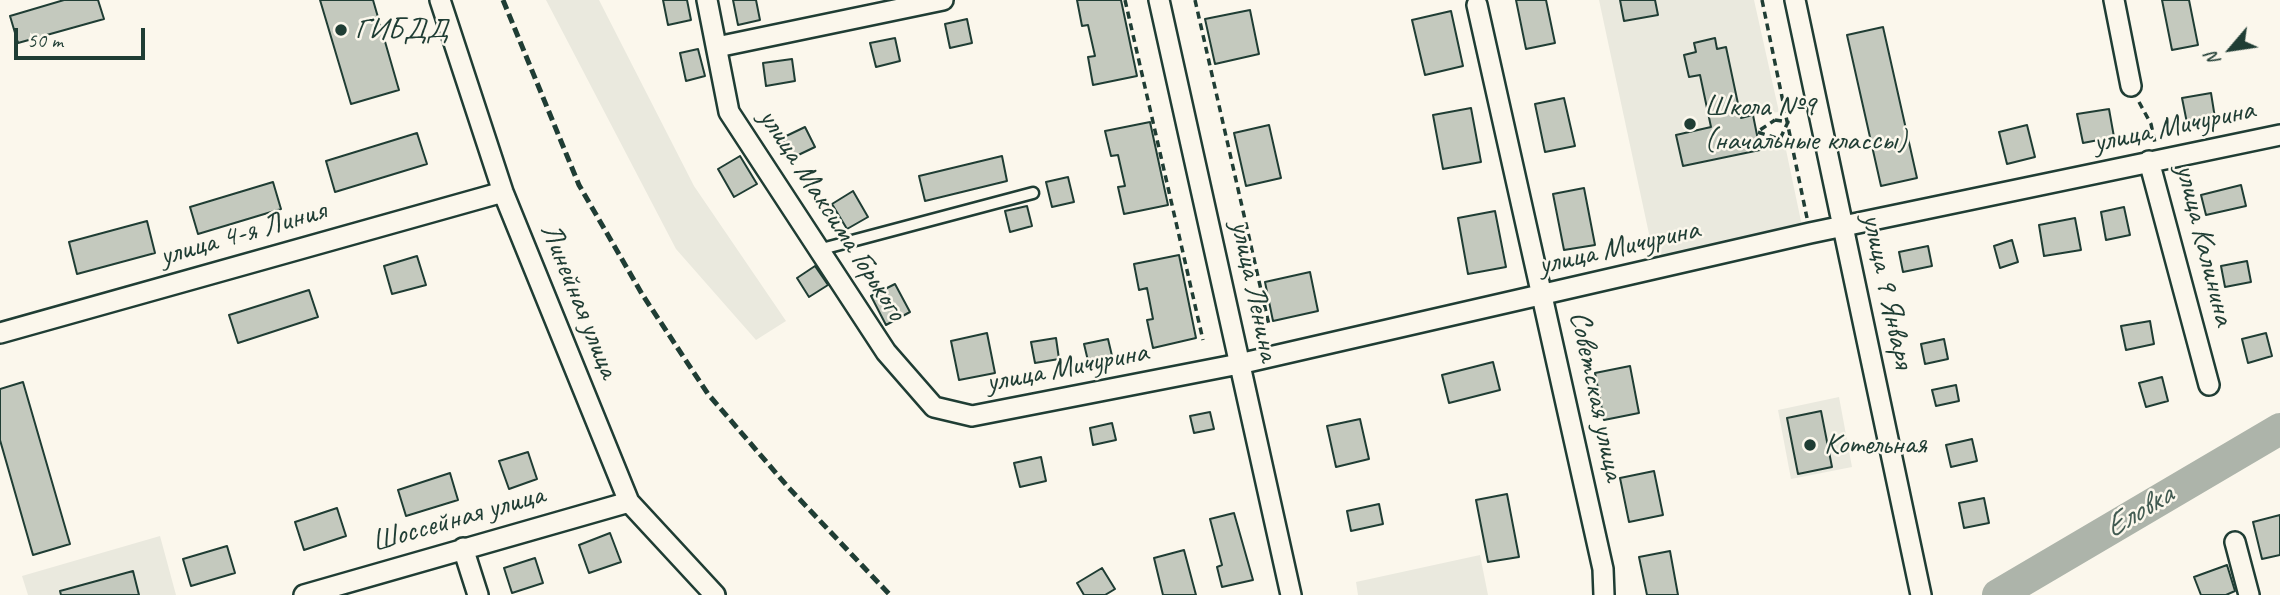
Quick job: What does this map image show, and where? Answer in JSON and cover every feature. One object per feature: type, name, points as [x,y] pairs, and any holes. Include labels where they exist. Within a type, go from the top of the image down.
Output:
[{"type":"street","name":"Линейная улица","points":[[440,0],[503,192],[629,502],[715,595]]},
{"type":"street","name":"улица Максима Горького","points":[[707,0],[729,112],[886,352],[934,407],[972,416]]},
{"type":"street","points":[[717,47],[943,0]]},
{"type":"street","name":"улица Ленина","points":[[1159,0],[1291,595]]},
{"type":"street","name":"улица 9 Января","points":[[1795,0],[1921,595]]},
{"type":"street","points":[[2114,0],[2131,86]]},
{"type":"street","name":"Советская улица","points":[[1477,5],[1603,569],[1604,595]]},
{"type":"street","name":"улица Мичурина","points":[[972,416],[1240,365],[1544,297],[1810,233],[2280,135]]},
{"type":"street","name":"улица Калинина","points":[[2149,161],[2209,385]]},
{"type":"street","name":"улица 4-я Линия","points":[[0,333],[503,192]]},
{"type":"street","name":"Шоссейная улица","points":[[304,595],[629,502]]},
{"type":"street","points":[[2235,542],[2249,595]]},
{"type":"street","points":[[463,548],[478,595]]},
{"type":"lane","points":[[817,250],[1033,193]]},
{"type":"path","points":[[1125,0],[1203,340]]},
{"type":"path","points":[[1195,0],[1269,325]]},
{"type":"path","points":[[1762,0],[1810,233]]},
{"type":"path","name":"улица Калинина","points":[[2131,86],[2151,124],[2155,146],[2149,161]]},
{"type":"path","points":[[1775,120],[1788,122],[1780,138],[1756,132],[1775,120]]},
{"type":"shaded area","points":[[546,0],[599,0],[694,186],[786,321],[756,340],[676,249]]},
{"type":"shaded area","name":"Школа №9 (начальные классы)","points":[[1599,0],[1754,0],[1779,112],[1753,115],[1761,150],[1785,145],[1802,226],[1655,262]]},
{"type":"shaded area","points":[[1839,397],[1852,467],[1791,479],[1778,410]]},
{"type":"shaded area","points":[[160,536],[176,595],[28,595],[22,576]]},
{"type":"shaded area","points":[[1480,555],[1488,595],[1358,595],[1356,582]]},
{"type":"building","points":[[64,0],[98,0],[104,19],[18,43],[10,16]]},
{"type":"building","points":[[320,0],[373,0],[399,90],[351,104]]},
{"type":"building","points":[[663,0],[687,0],[691,20],[668,25]]},
{"type":"building","points":[[733,0],[756,0],[760,20],[738,25]]},
{"type":"building","points":[[1077,0],[1121,0],[1137,76],[1093,85],[1088,57],[1095,56],[1088,25],[1082,26]]},
{"type":"building","points":[[1516,0],[1546,0],[1555,43],[1526,49]]},
{"type":"building","points":[[1620,0],[1655,0],[1658,15],[1624,21]]},
{"type":"building","points":[[2162,0],[2189,0],[2198,45],[2172,50]]},
{"type":"building","points":[[1250,10],[1259,54],[1215,64],[1205,19]]},
{"type":"building","points":[[1451,11],[1463,66],[1425,75],[1412,20]]},
{"type":"building","points":[[967,19],[972,43],[950,48],[945,24]]},
{"type":"building","points":[[1883,27],[1917,178],[1881,186],[1847,35]]},
{"type":"building","points":[[895,38],[900,61],[876,67],[870,43]]},
{"type":"building","points":[[1715,38],[1717,49],[1726,47],[1741,118],[1753,115],[1760,150],[1683,166],[1676,135],[1711,127],[1700,75],[1689,77],[1684,55],[1696,52],[1694,43]]},
{"type":"building","points":[[698,49],[705,76],[686,81],[680,53]]},
{"type":"building","points":[[792,59],[795,81],[766,86],[763,63]]},
{"type":"building","points":[[2211,93],[2215,118],[2187,123],[2182,98]]},
{"type":"building","points":[[1564,98],[1575,146],[1545,152],[1535,104]]},
{"type":"building","points":[[1471,108],[1481,162],[1443,169],[1433,115]]},
{"type":"building","points":[[2109,109],[2114,137],[2083,143],[2077,114]]},
{"type":"building","points":[[1150,122],[1168,205],[1124,214],[1118,187],[1125,186],[1118,155],[1111,156],[1105,131]]},
{"type":"building","points":[[1269,125],[1281,178],[1246,186],[1234,133]]},
{"type":"building","points":[[2027,125],[2035,157],[2007,164],[1999,132]]},
{"type":"building","points":[[805,127],[815,147],[792,158],[782,138]]},
{"type":"building","points":[[417,133],[427,164],[335,192],[326,161]]},
{"type":"building","points":[[740,156],[757,184],[734,197],[718,169]]},
{"type":"building","points":[[1002,156],[1007,181],[925,201],[919,176]]},
{"type":"building","points":[[1068,177],[1074,202],[1052,207],[1046,182]]},
{"type":"building","points":[[273,182],[281,209],[198,234],[190,207]]},
{"type":"building","points":[[2241,185],[2246,206],[2206,215],[2201,195]]},
{"type":"building","points":[[1584,188],[1595,245],[1564,250],[1553,194]]},
{"type":"building","points":[[853,191],[868,217],[847,229],[832,204]]},
{"type":"building","points":[[1027,206],[1032,226],[1010,232],[1005,211]]},
{"type":"building","points":[[2124,207],[2130,235],[2106,240],[2101,212]]},
{"type":"building","points":[[1495,211],[1506,267],[1468,274],[1458,218]]},
{"type":"building","points":[[2075,218],[2081,250],[2044,256],[2039,225]]},
{"type":"building","points":[[147,221],[155,253],[77,274],[69,242]]},
{"type":"building","points":[[2012,240],[2018,262],[2000,268],[1994,246]]},
{"type":"building","points":[[1928,246],[1932,266],[1903,272],[1899,252]]},
{"type":"building","points":[[1179,255],[1196,338],[1153,348],[1147,320],[1153,319],[1147,288],[1139,290],[1134,264]]},
{"type":"building","points":[[417,256],[426,285],[392,294],[384,266]]},
{"type":"building","points":[[2247,261],[2251,282],[2225,287],[2221,266]]},
{"type":"building","points":[[815,266],[828,285],[809,297],[797,278]]},
{"type":"building","points":[[1310,272],[1318,311],[1273,321],[1265,282]]},
{"type":"building","points":[[895,284],[910,312],[886,325],[871,296]]},
{"type":"building","points":[[309,290],[318,317],[238,343],[229,315]]},
{"type":"building","points":[[2150,321],[2154,344],[2126,350],[2121,326]]},
{"type":"building","points":[[987,333],[995,373],[959,380],[951,341]]},
{"type":"building","points":[[2266,333],[2272,356],[2248,363],[2242,339]]},
{"type":"building","points":[[1056,338],[1059,359],[1035,363],[1031,342]]},
{"type":"building","points":[[1108,339],[1113,360],[1089,365],[1084,344]]},
{"type":"building","points":[[1944,339],[1948,359],[1925,364],[1921,344]]},
{"type":"building","points":[[1493,362],[1500,390],[1449,403],[1442,375]]},
{"type":"building","points":[[1630,366],[1639,413],[1604,420],[1595,373]]},
{"type":"building","points":[[2162,377],[2168,401],[2146,407],[2139,383]]},
{"type":"building","points":[[23,382],[70,544],[33,555],[0,440],[0,389]]},
{"type":"building","points":[[1956,385],[1959,401],[1936,406],[1932,390]]},
{"type":"building","name":"Котельная","points":[[1821,411],[1832,467],[1798,474],[1787,418]]},
{"type":"building","points":[[1210,412],[1214,429],[1194,433],[1190,416]]},
{"type":"building","points":[[1360,419],[1369,459],[1336,467],[1327,426]]},
{"type":"building","points":[[1112,423],[1116,440],[1093,445],[1090,428]]},
{"type":"building","points":[[1972,439],[1977,461],[1951,467],[1946,445]]},
{"type":"building","points":[[528,452],[537,479],[509,489],[499,461]]},
{"type":"building","points":[[1041,457],[1046,481],[1020,487],[1014,463]]},
{"type":"building","points":[[1654,471],[1663,515],[1629,522],[1620,478]]},
{"type":"building","points":[[450,473],[458,500],[406,516],[398,490]]},
{"type":"building","points":[[1507,494],[1519,557],[1488,562],[1476,500]]},
{"type":"building","points":[[1984,498],[1989,523],[1964,528],[1959,503]]},
{"type":"building","points":[[1379,504],[1383,524],[1351,531],[1347,511]]},
{"type":"building","points":[[337,508],[346,536],[304,550],[295,522]]},
{"type":"building","points":[[1234,513],[1253,580],[1222,587],[1217,567],[1222,565],[1210,519]]},
{"type":"building","points":[[2280,515],[2280,555],[2262,559],[2253,522]]},
{"type":"building","points":[[610,533],[621,562],[589,573],[579,545]]},
{"type":"building","points":[[227,546],[235,573],[191,586],[183,559]]},
{"type":"building","points":[[1184,550],[1196,595],[1163,595],[1154,558]]},
{"type":"building","points":[[1670,551],[1678,595],[1647,595],[1639,557]]},
{"type":"building","points":[[535,558],[543,583],[512,593],[504,568]]},
{"type":"building","points":[[2227,565],[2235,591],[2226,595],[2201,595],[2194,577]]},
{"type":"building","points":[[1102,568],[1115,589],[1105,595],[1084,595],[1077,583]]},
{"type":"building","points":[[133,571],[139,595],[61,595],[60,591]]},
{"type":"waterway","name":"Еловка","points":[[1998,595],[2280,429]]},
{"type":"railway","points":[[503,0],[579,185],[642,294],[708,394],[788,487],[890,595]]},
{"type":"place","name":"ГИБДД","points":[[341,30]]},
{"type":"place","name":"Школа №9 (начальные классы)","points":[[1690,124]]},
{"type":"place","name":"Котельная","points":[[1810,445]]}]
